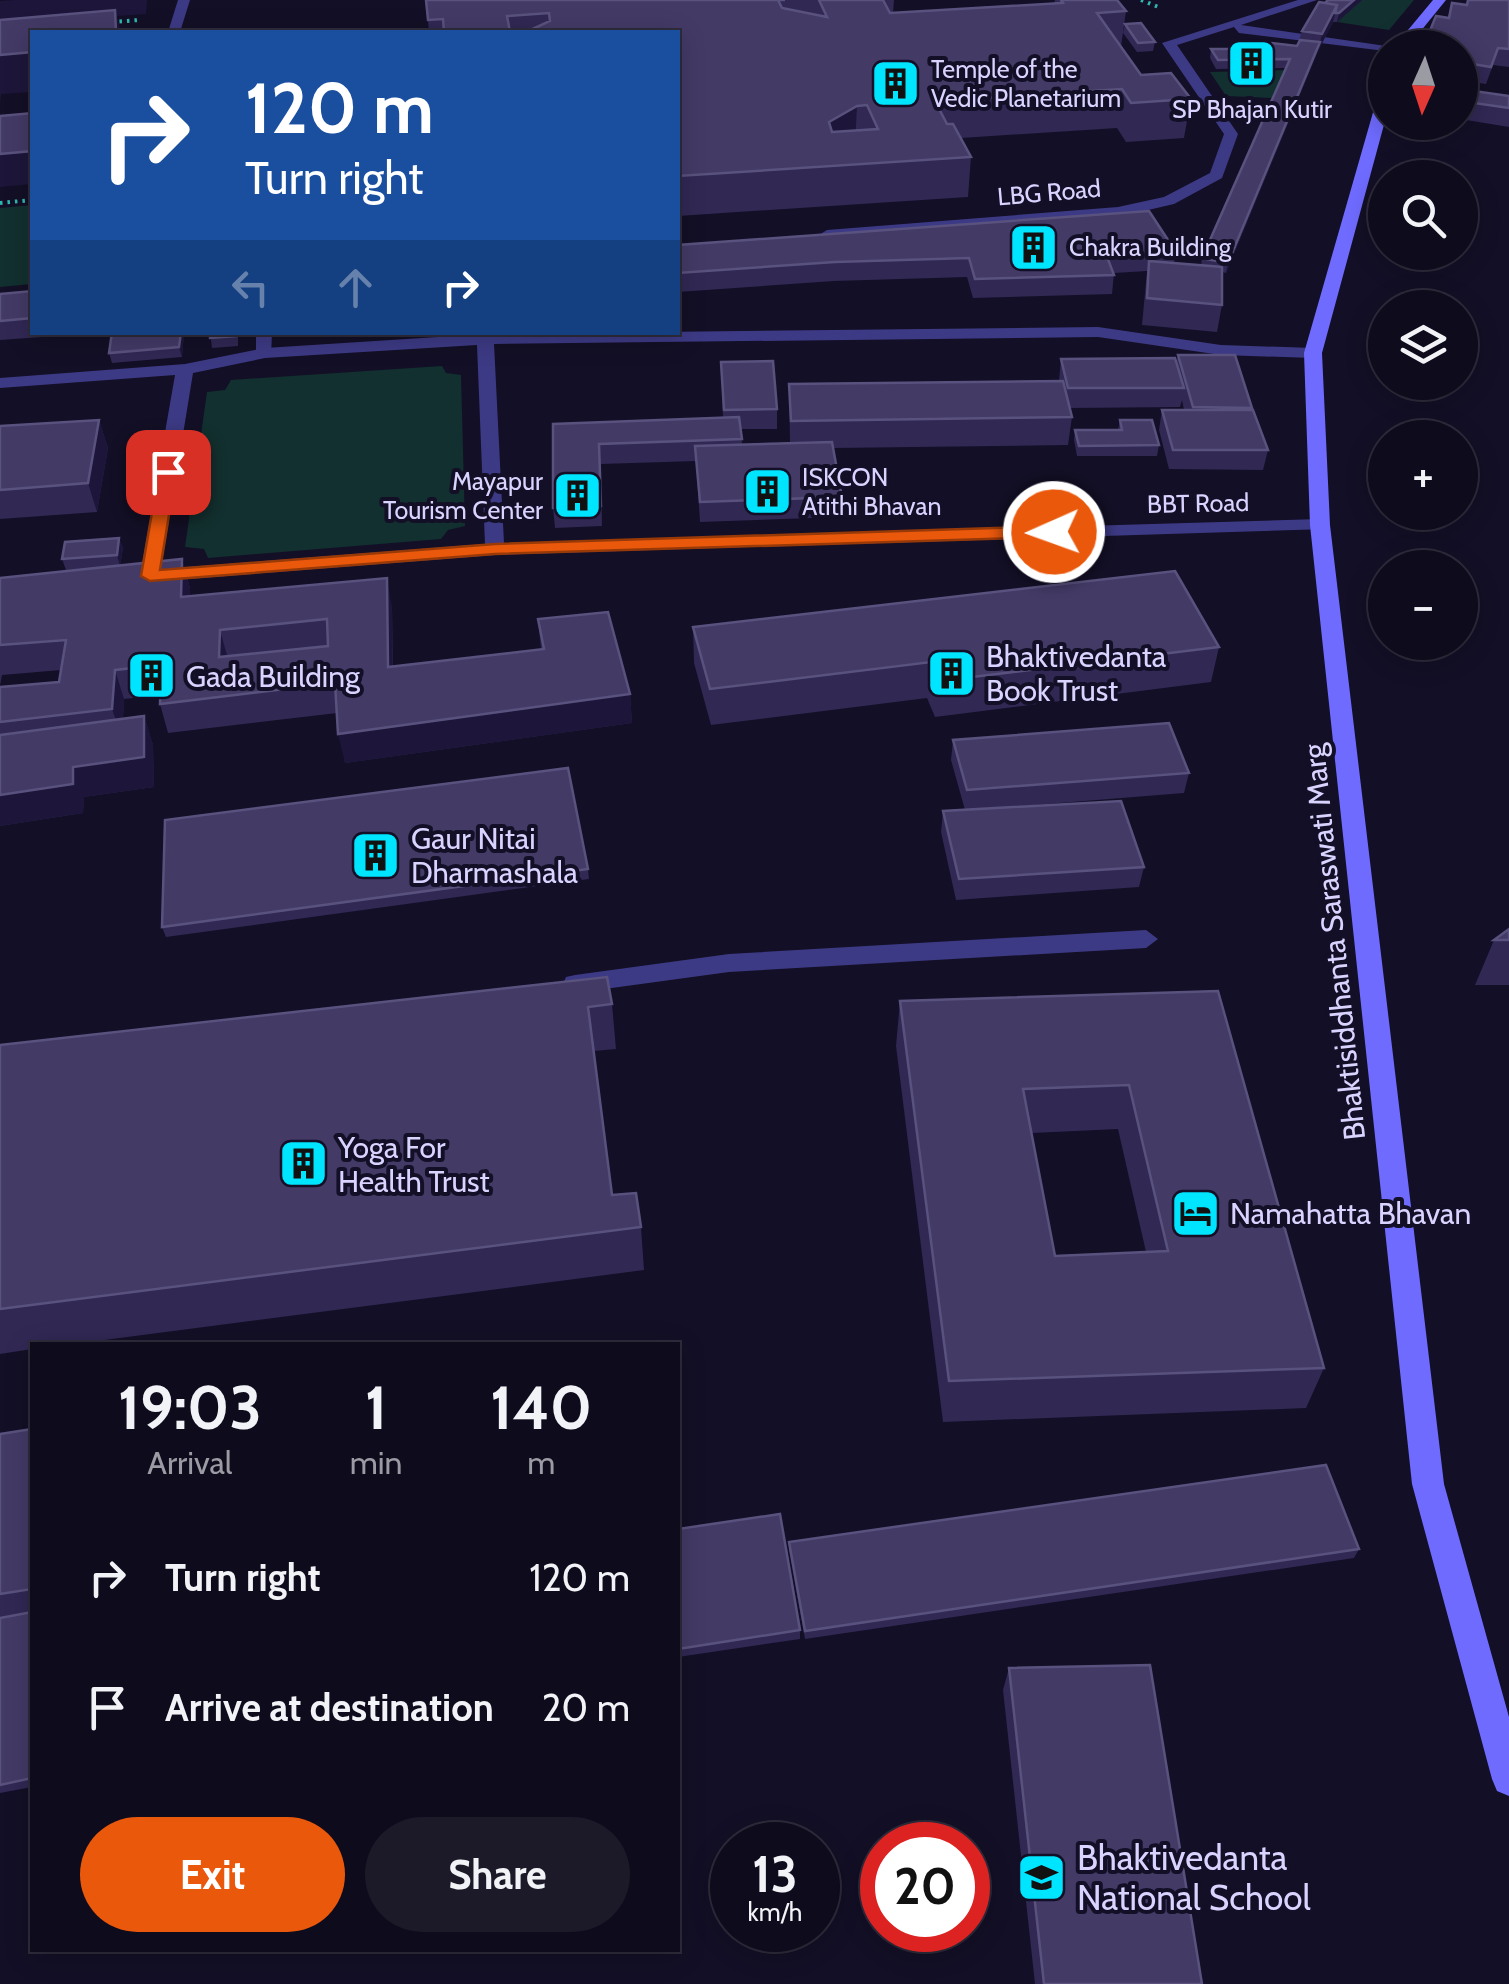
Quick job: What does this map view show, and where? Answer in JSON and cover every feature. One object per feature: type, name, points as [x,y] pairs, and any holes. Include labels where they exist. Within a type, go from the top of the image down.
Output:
[{"type":"main road","points":[[1412,30],[1440,0]]},
{"type":"main road","name":"Bhaktisiddhanta Saraswati Marg","points":[[1372,140],[1313,353],[1320,525],[1428,1484],[1509,1779]]},
{"type":"street","points":[[174,30],[184,0]]},
{"type":"street","points":[[1214,26],[1263,18],[1311,0]]},
{"type":"street","points":[[1214,26],[1368,45]]},
{"type":"street","name":"LBG Road","points":[[812,236],[1118,212],[1169,201],[1217,175],[1231,134],[1169,43],[1214,26]]},
{"type":"street","points":[[0,383],[185,369],[265,353],[485,339],[1098,332],[1221,350],[1313,353]]},
{"type":"street","points":[[264,335],[265,353]]},
{"type":"street","points":[[485,339],[495,549]]},
{"type":"street","name":"BBT Road","points":[[185,369],[141,577],[495,549],[1320,525]]},
{"type":"street","points":[[552,987],[729,964],[1146,939]]},
{"type":"path","points":[[98,23],[176,17]]},
{"type":"path","points":[[0,203],[30,200]]},
{"type":"green space","points":[[1362,0],[1414,0],[1389,30],[1337,22]]},
{"type":"green space","points":[[1287,70],[1274,98],[1226,96],[1210,72]]},
{"type":"green space","points":[[30,205],[30,284],[0,287],[0,208]]},
{"type":"green space","points":[[442,366],[446,373],[461,375],[465,526],[448,530],[441,539],[208,558],[204,549],[185,547],[207,392],[225,390],[231,380]]},
{"type":"building","name":"Temple of the Vedic Planetarium","points":[[426,0],[778,0],[782,8],[827,17],[819,0],[883,0],[890,13],[1063,3],[1061,0],[1117,0],[1126,11],[1097,13],[1141,75],[1171,73],[1191,99],[1131,103],[1122,89],[935,101],[971,157],[680,176],[680,30],[530,30],[550,21],[549,13],[507,16],[510,30],[444,30],[443,19],[428,20]],"holes":[[[867,105],[878,129],[832,132],[829,122],[857,106]]]},
{"type":"building","points":[[1354,0],[1335,13],[1337,5],[1325,3]]},
{"type":"building","points":[[1468,0],[1509,0],[1509,49],[1498,48],[1491,67],[1478,65],[1478,30],[1430,30],[1436,16],[1449,18],[1452,3],[1467,5]]},
{"type":"building","points":[[1319,2],[1337,5],[1322,34],[1302,31]]},
{"type":"building","points":[[115,10],[116,30],[30,30],[30,52],[0,55],[0,20]]},
{"type":"building","points":[[1141,23],[1155,42],[1138,43],[1125,24]]},
{"type":"building","points":[[1300,40],[1320,42],[1228,263],[1202,258],[1290,59],[1218,60],[1211,49],[1268,49],[1272,43],[1297,46]]},
{"type":"building","points":[[1478,92],[1509,96],[1509,108],[1478,104]]},
{"type":"building","points":[[30,113],[30,151],[0,154],[0,116]]},
{"type":"building","points":[[1149,211],[1176,252],[1106,254],[1114,275],[975,279],[969,258],[680,273],[680,245]]},
{"type":"building","points":[[1149,261],[1222,267],[1222,305],[1147,298]]},
{"type":"building","points":[[30,291],[30,318],[0,321],[0,294]]},
{"type":"building","points":[[112,335],[181,335],[179,347],[109,353]]},
{"type":"building","points":[[1178,355],[1235,355],[1252,408],[1193,407]]},
{"type":"building","points":[[1175,358],[1184,388],[1068,388],[1061,359]]},
{"type":"building","points":[[773,361],[777,409],[724,410],[721,362]]},
{"type":"building","points":[[1063,381],[1072,417],[791,421],[789,384]]},
{"type":"building","points":[[1162,410],[1253,410],[1268,450],[1173,450]]},
{"type":"building","points":[[739,417],[742,439],[599,444],[601,506],[553,508],[553,424]]},
{"type":"building","points":[[99,420],[88,483],[0,490],[0,426]]},
{"type":"building","points":[[1120,420],[1152,420],[1159,445],[1079,446],[1075,430],[1122,430]]},
{"type":"building","name":"ISKCON Atithi Bhavan","points":[[832,442],[842,497],[700,502],[695,446]]},
{"type":"building","points":[[119,538],[117,555],[62,559],[65,542]]},
{"type":"building","points":[[182,559],[181,597],[387,578],[388,667],[544,649],[538,619],[608,612],[630,694],[338,734],[335,683],[160,704],[161,665],[115,670],[112,709],[0,722],[0,687],[59,682],[66,640],[0,645],[0,578]],"holes":[[[327,619],[328,646],[219,657],[220,630]]]},
{"type":"building","points":[[1175,571],[1219,647],[939,681],[931,662],[710,689],[693,627]]},
{"type":"building","points":[[144,716],[144,757],[73,767],[73,784],[0,795],[0,735]]},
{"type":"building","points":[[1169,723],[1189,773],[967,790],[953,740]]},
{"type":"building","name":"Gaur Nitai Dharmashala","points":[[568,768],[588,869],[162,927],[165,820]]},
{"type":"building","points":[[1121,801],[1144,867],[959,879],[943,811]]},
{"type":"building","points":[[1509,929],[1509,940],[1494,940]]},
{"type":"building","name":"Yoga For Health Trust","points":[[607,977],[612,1004],[588,1007],[612,1195],[636,1193],[641,1227],[0,1309],[0,1045]]},
{"type":"building","name":"Namahatta Bhavan","points":[[1218,991],[1324,1368],[949,1381],[900,1001]],"holes":[[[1129,1085],[1168,1251],[1055,1256],[1023,1089]]]},
{"type":"building","points":[[30,1429],[30,1589],[0,1594],[0,1434]]},
{"type":"building","points":[[1326,1465],[1359,1549],[805,1631],[789,1542]]},
{"type":"building","points":[[780,1514],[800,1630],[680,1649],[680,1529]]},
{"type":"building","points":[[30,1612],[30,1778],[0,1785],[0,1618]]},
{"type":"building","points":[[1150,1665],[1202,1984],[1044,1984],[1009,1668]]},
{"type":"place","name":"SP Bhajan Kutir","points":[[1252,63]]},
{"type":"place","name":"Temple of the Vedic Planetarium","points":[[896,83]]},
{"type":"place","name":"Chakra Building","points":[[1034,247]]},
{"type":"place","name":"ISKCON Atithi Bhavan","points":[[767,491]]},
{"type":"place","name":"Mayapur Tourism Center","points":[[578,495]]},
{"type":"place","name":"Bhaktivedanta Book Trust","points":[[951,673]]},
{"type":"place","name":"Gada Building","points":[[151,676]]},
{"type":"place","name":"Gaur Nitai Dharmashala","points":[[376,855]]},
{"type":"place","name":"Yoga For Health Trust","points":[[303,1164]]},
{"type":"place","name":"Namahatta Bhavan","points":[[1195,1213]]},
{"type":"place","name":"Bhaktivedanta National School","points":[[1042,1877]]},
{"type":"route","points":[[168,472],[150,576],[495,549],[1054,532]]}]
